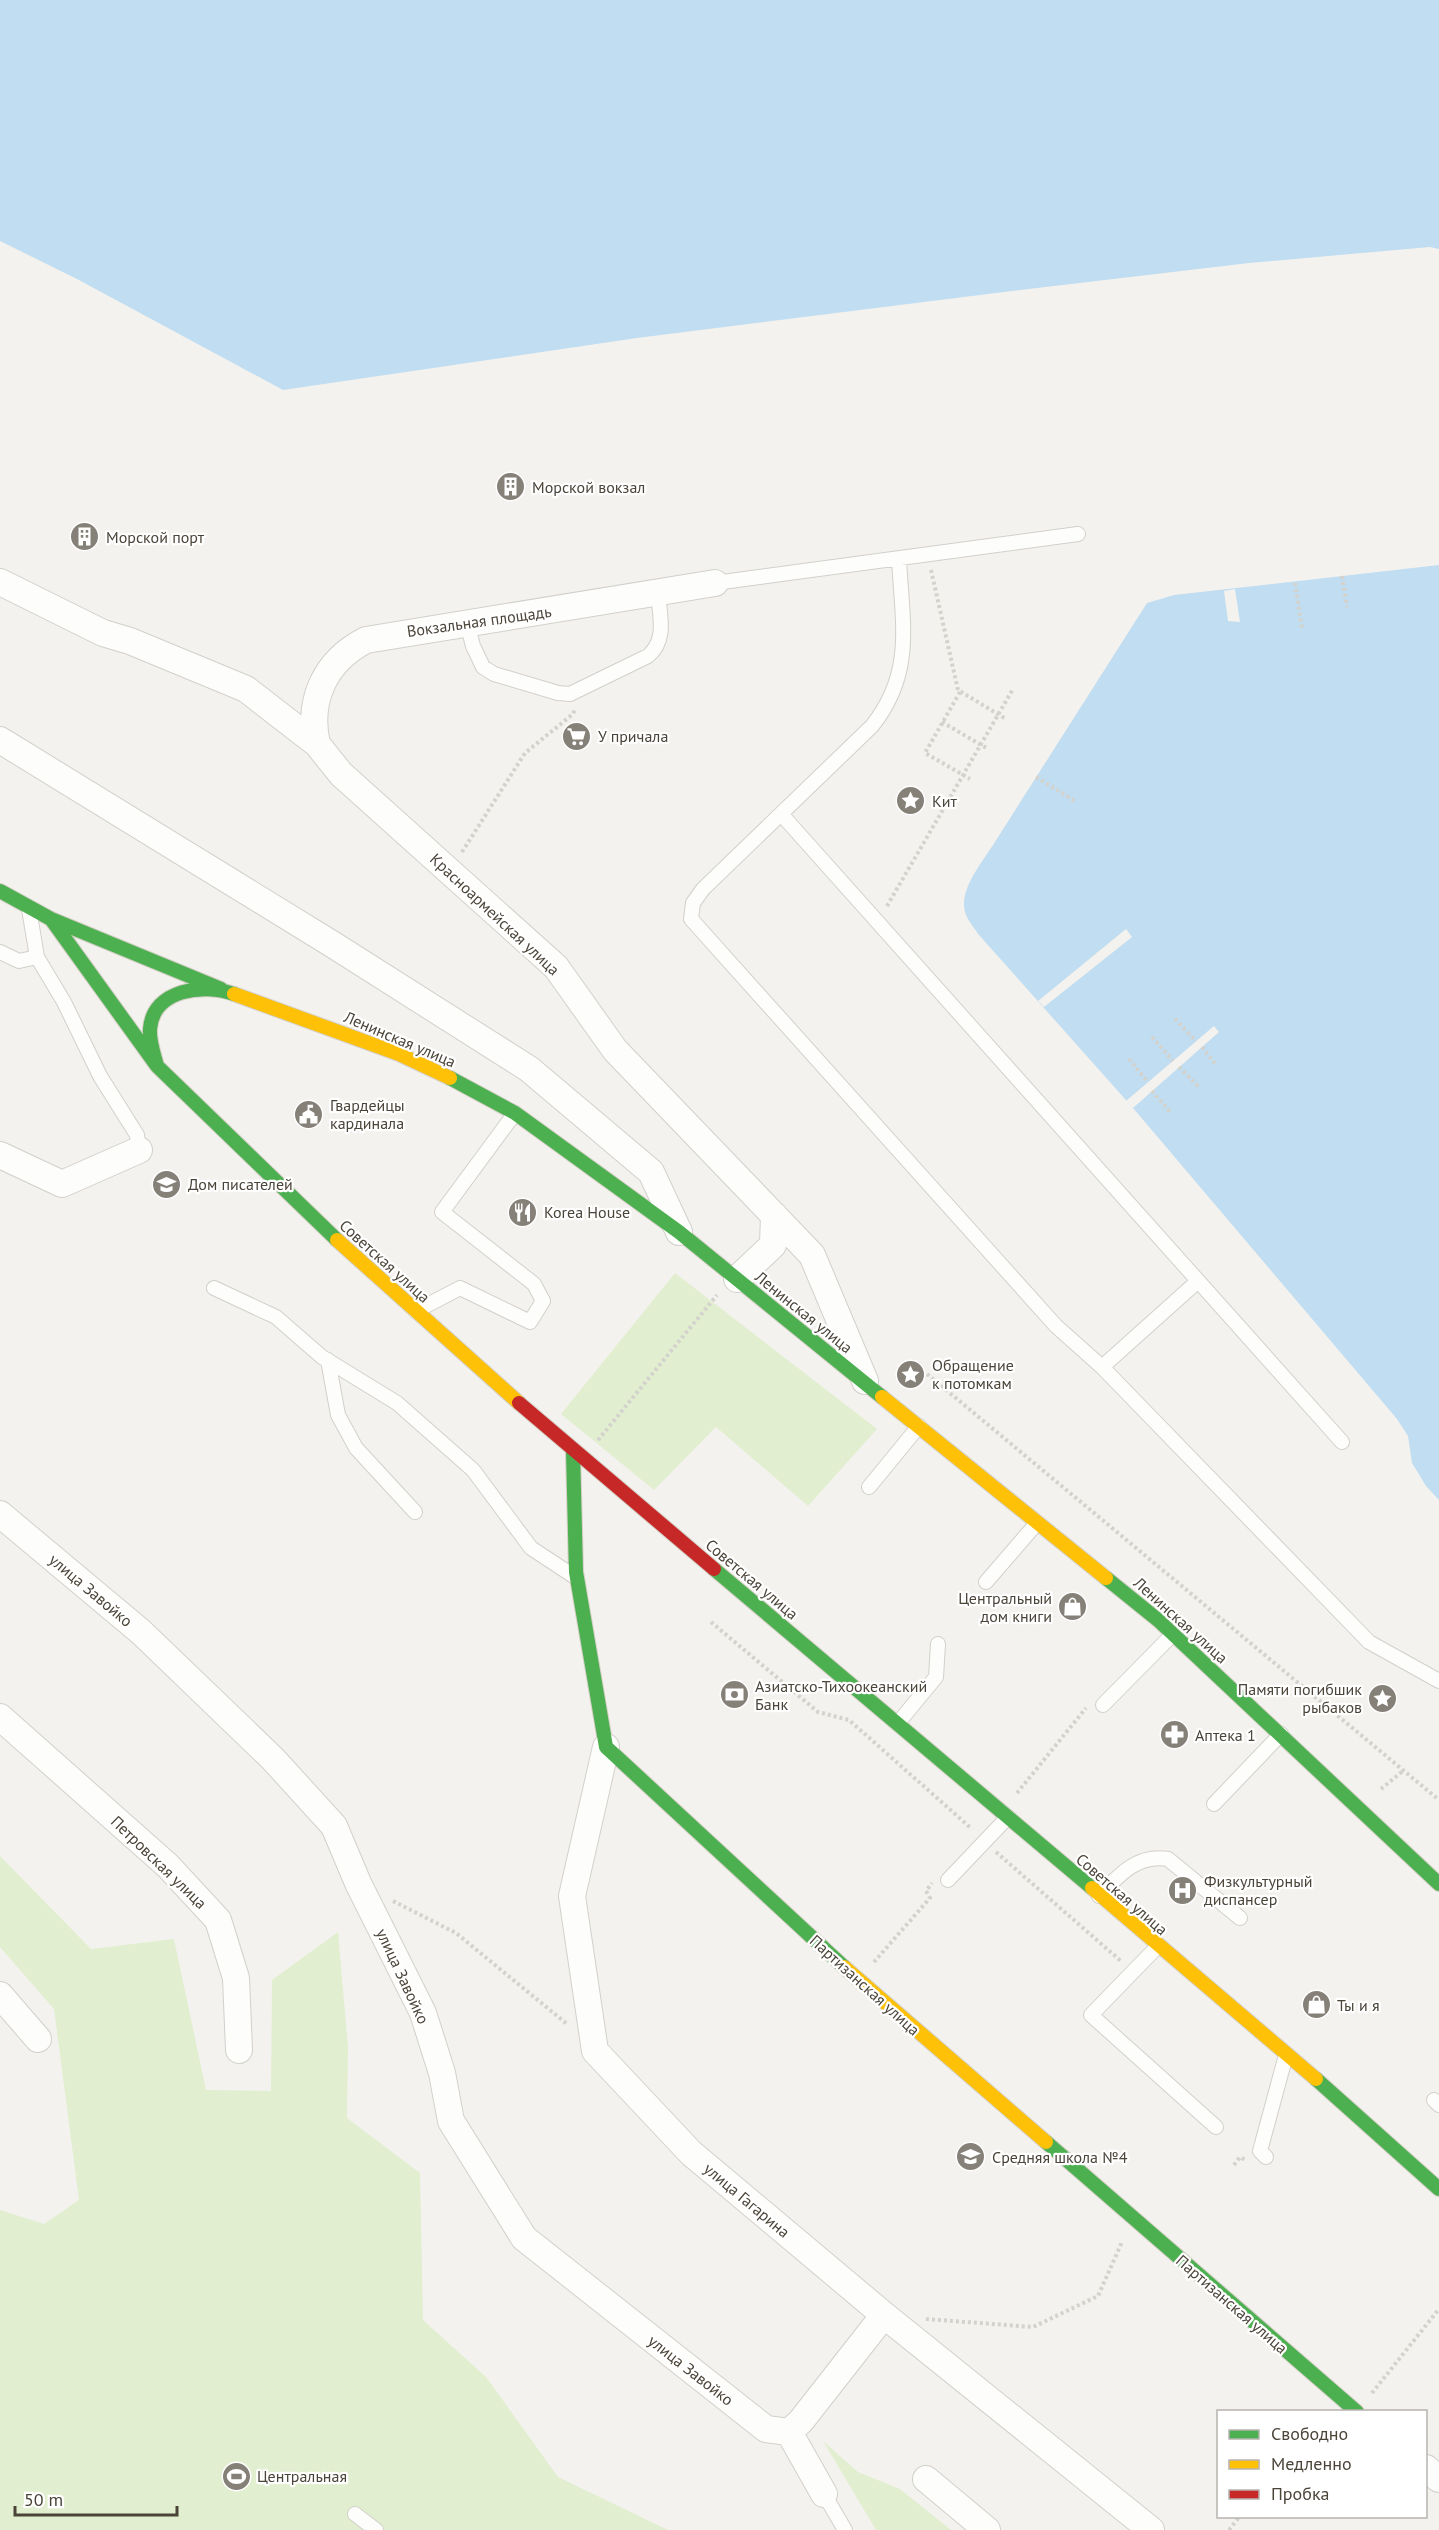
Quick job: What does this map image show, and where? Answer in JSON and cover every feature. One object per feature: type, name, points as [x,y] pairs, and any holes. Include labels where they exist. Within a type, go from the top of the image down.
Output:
[{"type":"main road","name":"Ленинская улица","points":[[0,891],[51,919],[221,989],[399,1054],[459,1082],[515,1113],[679,1232],[729,1284],[865,1383],[1039,1521],[1173,1634],[1439,1884]]},
{"type":"main road","name":"Ленинская улица","points":[[51,919],[157,1066]]},
{"type":"main road","name":"Советская улица","points":[[221,989],[195,987],[173,993],[162,1003],[152,1017],[149,1032],[149,1045],[157,1066],[313,1219],[573,1451],[898,1723],[1439,2189]]},
{"type":"main road","points":[[573,1451],[577,1578],[606,1747]]},
{"type":"main road","name":"Партизанская улица","points":[[606,1747],[859,1981],[1133,2218],[1361,2407]]},
{"type":"street","name":"Красноармейская улица","points":[[0,582],[103,633],[130,641],[246,689],[317,744],[341,774],[556,967],[615,1050],[812,1255],[865,1383]]},
{"type":"street","name":"Вокзальная площадь","points":[[317,744],[312,717],[316,700],[332,668],[349,651],[377,636],[658,594],[715,583]]},
{"type":"street","points":[[0,741],[322,938],[530,1069],[651,1172],[679,1232]]},
{"type":"street","points":[[0,1155],[62,1184],[139,1150]]},
{"type":"street","points":[[729,1284],[773,1245],[774,1215]]},
{"type":"street","name":"улица Завойко","points":[[0,1514],[141,1632],[273,1759],[334,1826],[358,1883],[423,2013],[442,2073],[451,2121],[524,2238],[766,2429],[789,2432]]},
{"type":"street","name":"Петровская улица","points":[[0,1718],[168,1866],[218,1920],[236,1978],[239,2050]]},
{"type":"street","points":[[596,2051],[572,1896],[606,1747]]},
{"type":"street","points":[[0,1995],[38,2039]]},
{"type":"street","name":"улица Гагарина","points":[[596,2051],[691,2152],[884,2316],[1151,2530]]},
{"type":"street","points":[[824,2494],[789,2432],[801,2421],[884,2316]]},
{"type":"street","points":[[1427,2470],[1439,2479]]},
{"type":"street","points":[[926,2479],[987,2530]]},
{"type":"lane","points":[[715,583],[1078,534]]},
{"type":"lane","points":[[899,558],[903,659],[893,695],[872,726],[699,893],[690,911],[693,921],[1056,1326],[1102,1367],[1369,1642],[1439,1681]]},
{"type":"lane","points":[[467,623],[479,661],[488,671],[558,693],[570,694],[648,656],[658,647],[661,634],[658,594]]},
{"type":"lane","points":[[782,815],[1342,1442]]},
{"type":"lane","points":[[29,907],[38,957],[64,1002],[100,1076],[137,1135],[139,1150]]},
{"type":"lane","points":[[0,952],[19,961],[38,957]]},
{"type":"lane","points":[[416,1311],[460,1288],[530,1322],[543,1301],[534,1284],[442,1212],[515,1113]]},
{"type":"lane","points":[[1102,1367],[1198,1281]]},
{"type":"lane","points":[[214,1288],[276,1317],[328,1360],[397,1403],[473,1470],[531,1548],[577,1578]]},
{"type":"lane","points":[[328,1360],[338,1414],[356,1448],[415,1512]]},
{"type":"lane","points":[[868,1487],[919,1426]]},
{"type":"lane","points":[[986,1582],[1039,1521]]},
{"type":"lane","points":[[1103,1705],[1173,1634]]},
{"type":"lane","points":[[898,1723],[936,1677],[938,1644]]},
{"type":"lane","points":[[1214,1804],[1281,1734]]},
{"type":"lane","points":[[944,1878],[1008,1817]]},
{"type":"lane","points":[[1099,1896],[1134,1864],[1153,1857],[1168,1859],[1240,1918]]},
{"type":"lane","points":[[1158,1946],[1091,2015],[1215,2127]]},
{"type":"lane","points":[[1266,2157],[1260,2151],[1286,2055]]},
{"type":"lane","points":[[824,2494],[845,2530]]},
{"type":"lane","points":[[355,2514],[376,2530]]},
{"type":"path","points":[[927,554],[960,692],[924,753],[970,779]]},
{"type":"path","points":[[1342,576],[1347,606]]},
{"type":"path","points":[[1295,583],[1302,628]]},
{"type":"path","points":[[877,922],[1014,689]]},
{"type":"path","points":[[449,870],[525,753],[573,714],[582,690]]},
{"type":"path","points":[[960,692],[1006,719]]},
{"type":"path","points":[[942,722],[988,749]]},
{"type":"path","points":[[1036,777],[1075,801]]},
{"type":"path","points":[[1175,1019],[1196,1041]]},
{"type":"path","points":[[1152,1037],[1173,1061]]},
{"type":"path","points":[[1202,1047],[1217,1066]]},
{"type":"path","points":[[1128,1059],[1148,1082]]},
{"type":"path","points":[[1179,1067],[1200,1088]]},
{"type":"path","points":[[1152,1091],[1171,1113]]},
{"type":"path","points":[[594,1445],[620,1410],[729,1284]]},
{"type":"path","points":[[927,1374],[1439,1800]]},
{"type":"path","points":[[711,1622],[818,1712],[849,1720],[977,1834]]},
{"type":"path","points":[[1017,1793],[1088,1705]]},
{"type":"path","points":[[1382,1789],[1404,1770]]},
{"type":"path","points":[[997,1853],[1125,1964]]},
{"type":"path","points":[[873,1964],[930,1898],[926,1891],[944,1878]]},
{"type":"path","points":[[358,1883],[456,1933],[548,2007],[596,2051]]},
{"type":"path","points":[[884,2316],[1033,2327],[1098,2296],[1133,2218]]},
{"type":"path","points":[[1361,2407],[1439,2309]]},
{"type":"path","points":[[1229,2530],[1239,2518]]},
{"type":"green space","points":[[675,1273],[877,1429],[808,1506],[716,1427],[654,1490],[561,1414]]},
{"type":"green space","points":[[0,1856],[91,1949],[174,1939],[206,2090],[271,2091],[272,1980],[338,1932],[348,2047],[347,2118],[420,2173],[423,2320],[486,2377],[558,2477],[668,2530],[0,2530],[0,2210],[44,2224],[79,2200],[54,2009],[0,1947]]},
{"type":"green space","points":[[823,2441],[858,2472],[900,2489],[951,2530],[876,2530]]},
{"type":"water","points":[[0,0],[1439,0],[1439,249],[1430,247],[1249,263],[1012,291],[637,338],[283,390],[77,279],[0,241]]},
{"type":"water","points":[[1439,565],[1439,1500],[1426,1486],[1412,1463],[1408,1436],[1397,1419],[1133,1108],[979,935],[967,918],[964,906],[967,888],[977,869],[1147,603],[1174,595]]},
{"type":"pier","points":[[1235,589],[1240,622],[1228,621],[1224,591]]},
{"type":"pier","points":[[1126,929],[1132,937],[1044,1007],[1038,1001]]},
{"type":"pier","points":[[1214,1026],[1219,1032],[1133,1108],[1126,1101]]},
{"type":"traffic: fast","points":[[0,891],[51,919],[221,989]]},
{"type":"traffic: fast","points":[[51,919],[157,1066]]},
{"type":"traffic: fast","points":[[234,994],[209,989],[195,990],[170,997],[160,1005],[153,1016],[150,1029],[157,1066],[337,1240]]},
{"type":"traffic: fast","points":[[450,1078],[515,1113],[679,1232],[882,1397]]},
{"type":"traffic: fast","points":[[573,1451],[576,1572],[606,1747],[844,1967]]},
{"type":"traffic: fast","points":[[714,1569],[1092,1888]]},
{"type":"traffic: fast","points":[[1106,1578],[1158,1620],[1439,1884]]},
{"type":"traffic: fast","points":[[1316,2079],[1439,2189]]},
{"type":"traffic: fast","points":[[1046,2142],[1355,2410]]},
{"type":"traffic: slow","points":[[234,994],[399,1054],[450,1078]]},
{"type":"traffic: slow","points":[[337,1240],[519,1403]]},
{"type":"traffic: slow","points":[[882,1397],[1106,1578]]},
{"type":"traffic: slow","points":[[1092,1888],[1316,2079]]},
{"type":"traffic: slow","points":[[844,1967],[1046,2142]]},
{"type":"traffic: jam","points":[[519,1403],[714,1569]]},
{"type":"place","name":"Морской вокзал","points":[[511,487]]},
{"type":"place","name":"Морской порт","points":[[85,537]]},
{"type":"place","name":"У причала","points":[[577,736]]},
{"type":"place","name":"Кит","points":[[911,801]]},
{"type":"place","name":"Гвардейцы кардинала","points":[[309,1114]]},
{"type":"place","name":"Дом писателей","points":[[167,1184]]},
{"type":"place","name":"Korea House","points":[[523,1212]]},
{"type":"place","name":"Обращение к потомкам","points":[[911,1374]]},
{"type":"place","name":"Центральный дом книги","points":[[1073,1607]]},
{"type":"place","name":"Азиатско-Тихоокеанский Банк","points":[[734,1695]]},
{"type":"place","name":"Памяти погибшик рыбаков","points":[[1383,1698]]},
{"type":"place","name":"Аптека 1","points":[[1174,1735]]},
{"type":"place","name":"Физкультурный диспансер","points":[[1183,1890]]},
{"type":"place","name":"Ты и я","points":[[1316,2005]]},
{"type":"place","name":"Средняя школа №4","points":[[971,2157]]},
{"type":"place","name":"Центральная","points":[[236,2476]]}]
